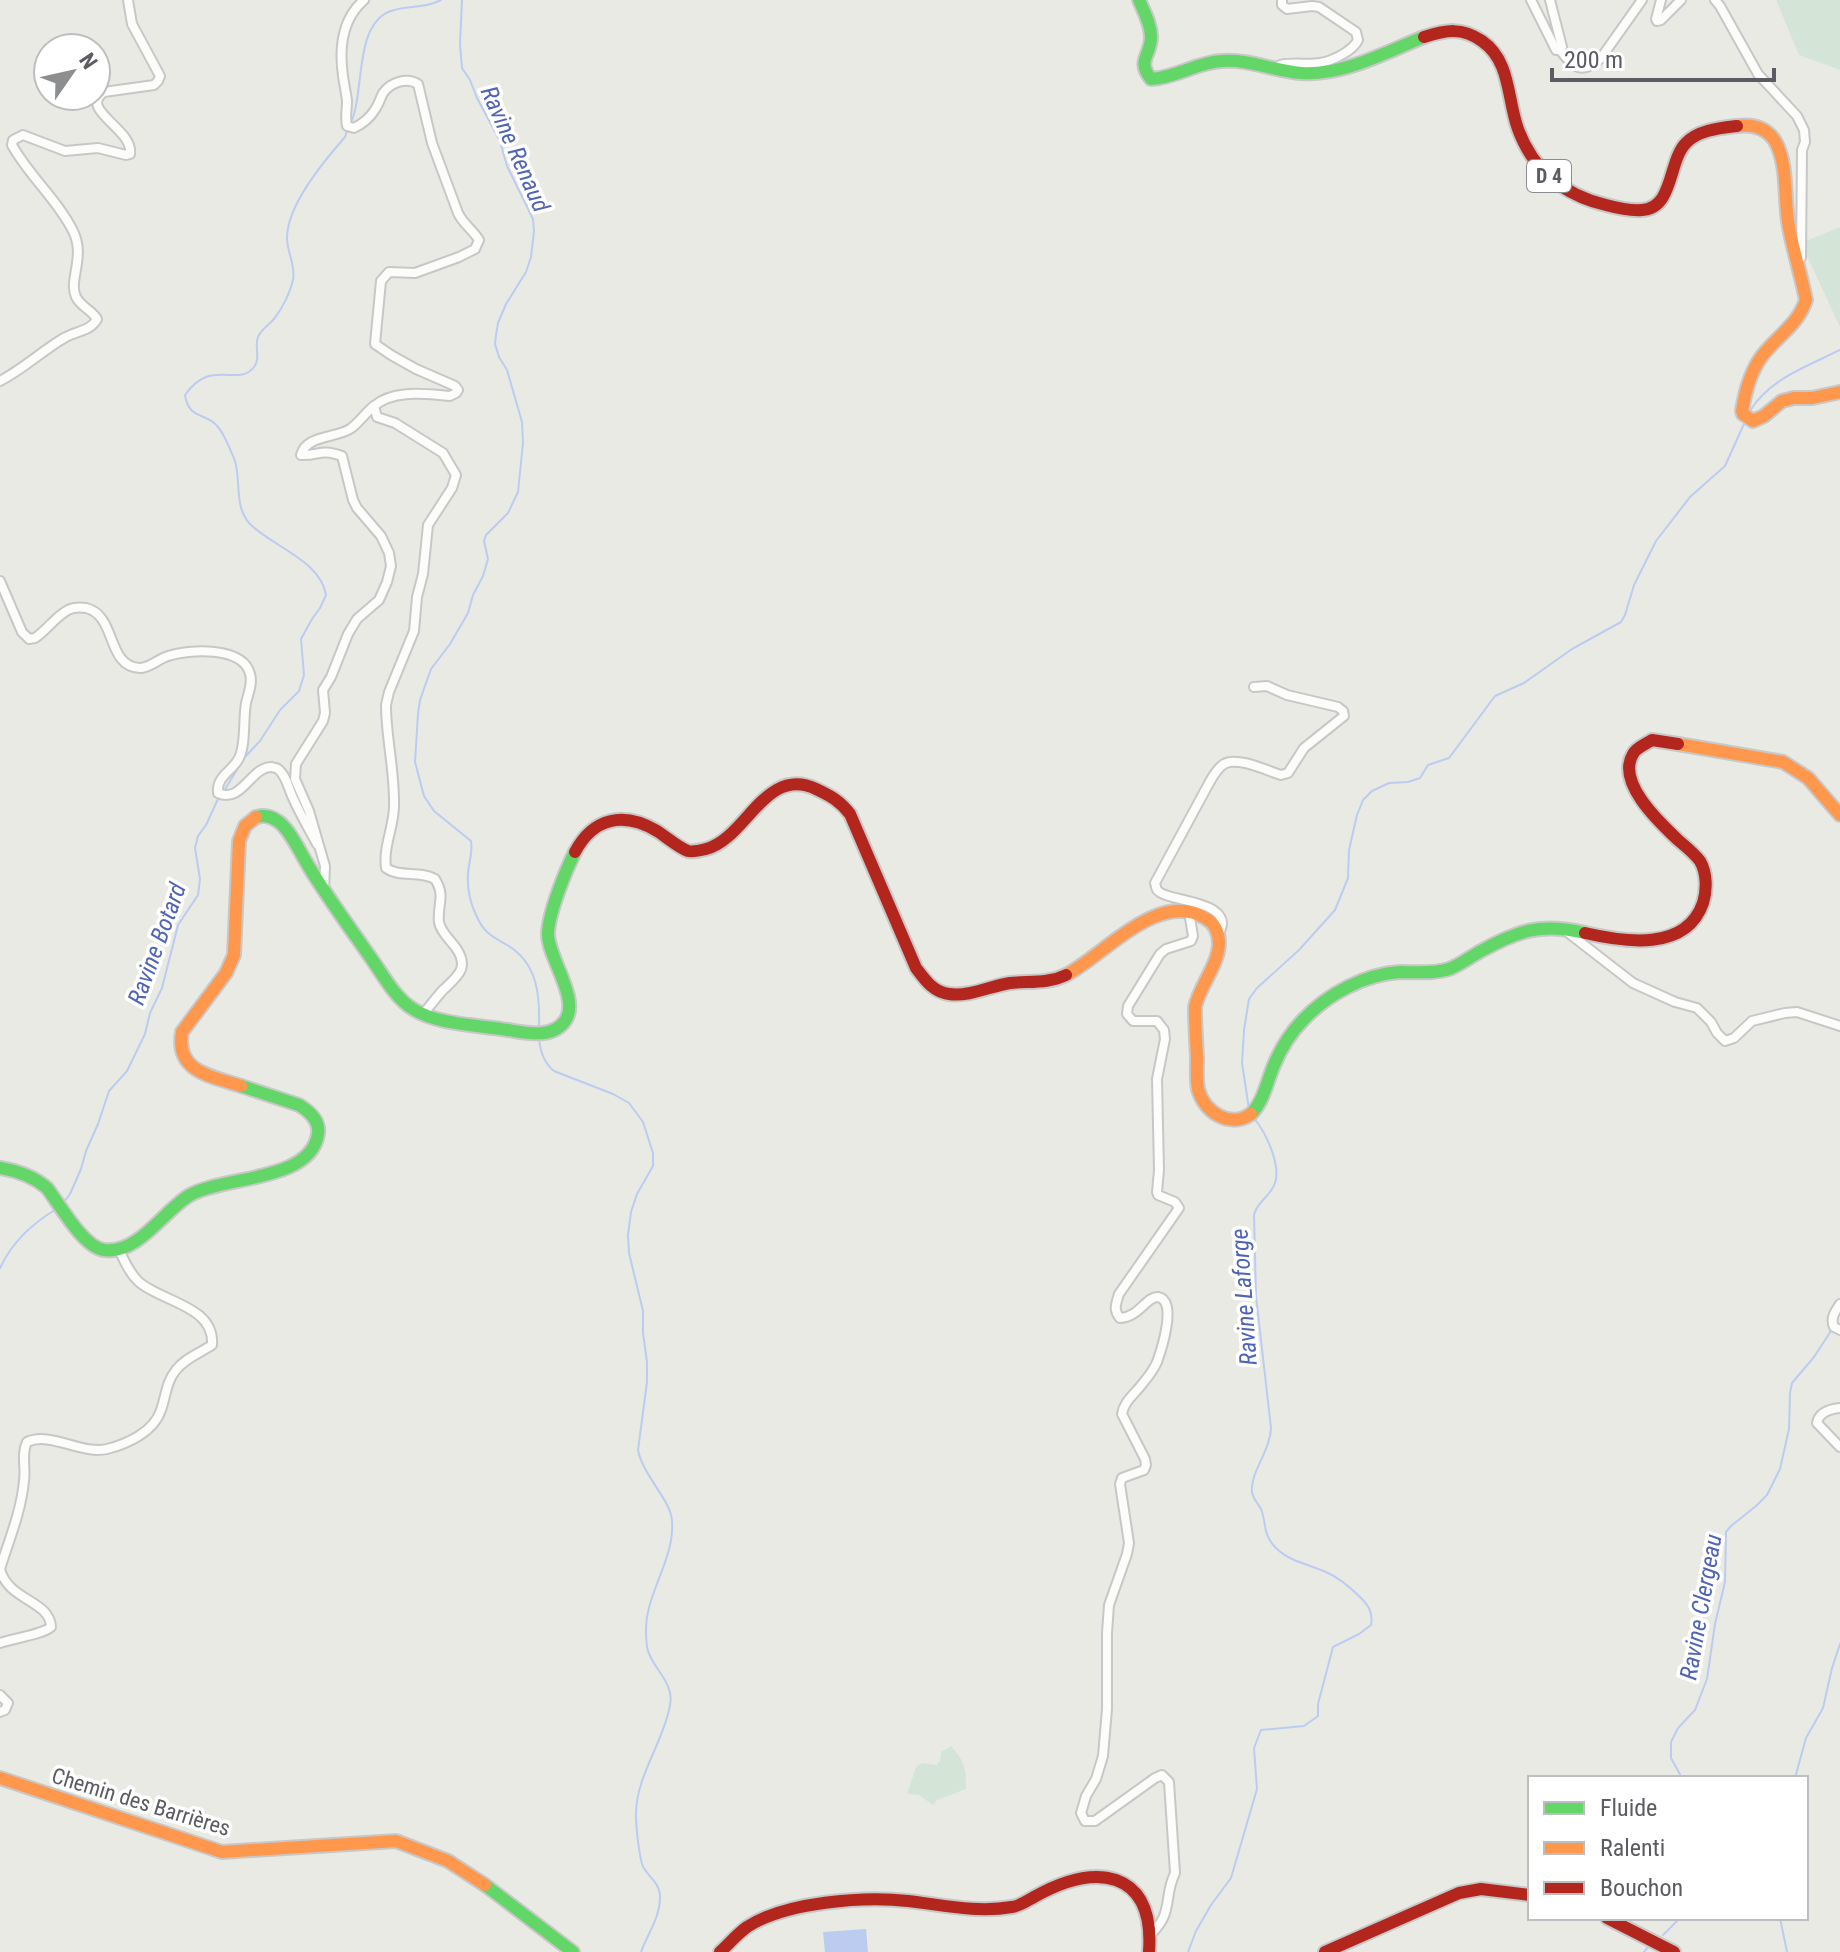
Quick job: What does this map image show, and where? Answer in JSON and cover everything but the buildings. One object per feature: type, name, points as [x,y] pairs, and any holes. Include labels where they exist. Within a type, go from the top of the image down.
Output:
[{"type":"main road","name":"D 4","points":[[1139,0],[1150,25],[1151,41],[1143,66],[1151,79],[1171,77],[1215,61],[1296,73],[1333,70],[1441,32],[1454,29],[1467,33],[1491,47],[1503,64],[1518,130],[1534,158],[1556,183],[1582,199],[1642,212],[1653,209],[1662,200],[1681,148],[1690,139],[1737,124],[1751,124],[1764,129],[1781,153],[1788,222],[1806,300],[1797,321],[1762,356],[1749,382],[1742,411],[1748,418],[1764,416],[1782,401],[1840,392]]},
{"type":"main road","points":[[0,1168],[32,1175],[50,1192],[90,1246],[108,1252],[135,1242],[190,1194],[207,1187],[278,1171],[295,1164],[311,1151],[319,1129],[308,1110],[199,1072],[184,1059],[181,1052],[182,1032],[226,973],[234,955],[242,829],[252,818],[267,815],[282,824],[324,891],[394,990],[411,1008],[431,1018],[547,1033],[565,1021],[570,1009],[548,936],[552,915],[569,864],[587,833],[615,820],[636,821],[688,851],[708,849],[733,832],[766,796],[779,788],[810,786],[841,802],[850,814],[916,968],[927,985],[937,991],[962,996],[1010,983],[1047,982],[1080,968],[1149,918],[1166,913],[1189,912],[1210,920],[1218,935],[1219,950],[1195,1005],[1198,1088],[1201,1099],[1209,1109],[1227,1120],[1244,1118],[1254,1112],[1280,1052],[1297,1025],[1319,1004],[1367,979],[1390,973],[1446,970],[1506,938],[1542,927],[1563,927],[1641,942],[1678,933],[1696,919],[1706,885],[1699,860],[1639,799],[1628,776],[1631,755],[1644,743],[1652,740],[1783,762],[1811,779],[1840,815]]},
{"type":"main road","name":"Chemin des Barrières","points":[[0,1778],[222,1852],[396,1841],[448,1861],[481,1882],[573,1952]]},
{"type":"main road","points":[[720,1952],[749,1925],[796,1910],[849,1901],[892,1899],[968,1909],[1018,1906],[1063,1884],[1094,1878],[1119,1881],[1130,1888],[1148,1913],[1151,1934],[1149,1952]]},
{"type":"main road","points":[[1325,1952],[1459,1893],[1481,1889],[1528,1895]]},
{"type":"main road","points":[[1611,1920],[1674,1952]]},
{"type":"street","points":[[0,381],[64,338],[96,323],[95,315],[80,303],[74,291],[79,254],[73,231],[12,145],[13,140],[23,135],[65,151],[98,148],[130,154],[130,143],[104,116],[96,101],[104,92],[154,85],[160,76],[132,24],[128,0]]},
{"type":"street","points":[[324,891],[325,866],[309,811],[295,779],[296,764],[323,721],[323,690],[348,634],[357,619],[379,600],[391,566],[381,536],[353,500],[342,456],[327,451],[305,456],[301,455],[302,448],[324,437],[348,431],[380,401],[406,393],[450,396],[456,393],[458,390],[455,386],[416,369],[375,344],[381,281],[389,272],[415,273],[459,257],[475,249],[479,240],[458,213],[432,143],[418,84],[411,80],[389,86],[363,123],[354,128],[347,126],[342,47],[350,16],[364,0]]},
{"type":"street","points":[[1279,69],[1280,65],[1290,63],[1322,63],[1352,49],[1358,40],[1356,32],[1319,7],[1287,9],[1282,5],[1282,0]]},
{"type":"street","points":[[1531,0],[1556,50],[1560,50],[1576,67],[1584,68],[1594,65],[1601,58],[1642,0]]},
{"type":"street","points":[[1550,0],[1562,47],[1560,50]]},
{"type":"street","points":[[1661,0],[1657,21],[1681,0]]},
{"type":"street","points":[[1715,0],[1758,74],[1797,116],[1804,130],[1801,277]]},
{"type":"street","points":[[374,406],[377,417],[395,423],[443,453],[456,475],[452,488],[428,525],[414,631],[386,705],[394,799],[386,868],[395,873],[423,874],[435,879],[442,895],[440,926],[459,953],[462,965],[460,973],[423,1015]]},
{"type":"street","points":[[0,581],[22,632],[29,639],[43,633],[67,611],[81,608],[99,614],[120,658],[138,668],[167,656],[198,651],[223,653],[242,661],[252,677],[240,758],[221,779],[218,793],[228,796],[235,793],[260,772],[274,767],[283,776],[317,844]]},
{"type":"street","points":[[1218,935],[1221,929],[1217,913],[1199,903],[1162,893],[1156,889],[1155,883],[1208,785],[1224,764],[1235,761],[1281,775],[1288,773],[1304,748],[1344,716],[1338,707],[1287,695],[1267,686],[1254,687]]},
{"type":"street","points":[[1151,1934],[1162,1923],[1169,1886],[1175,1873],[1169,1782],[1162,1775],[1155,1778],[1095,1821],[1085,1821],[1081,1813],[1103,1756],[1107,1709],[1107,1618],[1129,1543],[1120,1484],[1122,1478],[1144,1470],[1146,1465],[1125,1422],[1123,1407],[1156,1364],[1168,1318],[1167,1307],[1158,1297],[1152,1298],[1125,1319],[1120,1318],[1115,1307],[1119,1294],[1179,1208],[1175,1202],[1157,1192],[1157,1079],[1164,1030],[1157,1021],[1133,1021],[1127,1014],[1128,1006],[1160,954],[1191,941],[1189,912]]},
{"type":"street","points":[[1563,927],[1633,983],[1675,1002],[1697,1008],[1725,1041],[1734,1038],[1752,1021],[1785,1013],[1797,1012],[1840,1026]]},
{"type":"street","points":[[0,1643],[51,1627],[51,1620],[44,1610],[6,1585],[0,1569],[18,1512],[25,1478],[24,1447],[27,1442],[38,1439],[102,1450],[142,1434],[159,1416],[167,1382],[176,1369],[212,1345],[211,1333],[203,1320],[192,1310],[137,1280],[119,1250]]},
{"type":"street","points":[[1840,1304],[1832,1322],[1840,1330]]},
{"type":"street","points":[[1840,1408],[1820,1415],[1817,1423],[1840,1447]]},
{"type":"street","points":[[0,1695],[8,1703],[5,1710],[0,1712]]},
{"type":"green space","points":[[1776,0],[1840,0],[1840,70],[1799,55]]},
{"type":"green space","points":[[1840,227],[1840,327],[1801,243]]},
{"type":"green space","points":[[951,1746],[964,1766],[966,1789],[937,1800],[933,1805],[919,1795],[907,1794],[916,1767],[922,1763],[936,1765],[941,1752]]},
{"type":"water","points":[[866,1929],[868,1952],[825,1952],[823,1932]]},
{"type":"waterway","name":"Ravine Botard","points":[[350,125],[355,112],[365,48],[376,22],[392,10],[441,0]]},
{"type":"waterway","name":"Ravine Renaud","points":[[462,0],[462,68],[500,141],[507,166],[533,219],[531,257],[498,323],[495,344],[507,370],[522,422],[523,443],[518,492],[508,513],[486,535],[484,541],[488,559],[483,576],[468,613],[431,669],[420,700],[415,762],[424,796],[434,811],[471,841],[468,884],[474,910],[485,930],[517,952],[531,971],[539,1004],[539,1028]]},
{"type":"waterway","name":"Ravine Botard","points":[[224,791],[244,758],[260,741],[280,710],[299,691],[304,675],[301,639],[326,595],[315,572],[260,532],[245,517],[241,509],[234,458],[225,438],[214,422],[190,409],[185,395],[204,378],[240,375],[254,367],[258,337],[280,311],[293,280],[287,238],[293,212],[308,184],[347,131]]},
{"type":"waterway","name":"Ravine Laforge","points":[[1750,411],[1778,382],[1840,350]]},
{"type":"waterway","name":"Ravine Laforge","points":[[1249,1109],[1242,1063],[1249,999],[1335,910],[1348,878],[1349,850],[1363,800],[1372,791],[1389,783],[1420,778],[1428,765],[1449,758],[1495,696],[1524,683],[1572,649],[1621,622],[1634,585],[1656,541],[1690,497],[1725,466],[1744,424]]},
{"type":"waterway","name":"Ravine Botard","points":[[64,1202],[81,1169],[109,1091],[127,1071],[145,1034],[150,1013],[162,988],[178,925],[198,895],[200,879],[195,848],[198,836],[222,797]]},
{"type":"waterway","name":"Ravine Renaud","points":[[539,1038],[543,1056],[554,1071],[629,1103],[643,1122],[653,1153],[653,1166],[631,1212],[628,1235],[629,1253],[643,1311],[647,1362],[638,1450],[645,1469],[667,1505],[672,1521],[669,1549],[650,1604],[646,1641],[649,1653],[668,1685],[671,1698],[667,1719],[637,1802],[642,1864],[660,1895],[656,1917],[641,1952]]},
{"type":"waterway","name":"Ravine Laforge","points":[[1188,1952],[1211,1905],[1231,1878],[1257,1789],[1254,1748],[1261,1730],[1304,1726],[1318,1716],[1318,1704],[1333,1647],[1371,1625],[1371,1613],[1366,1604],[1345,1583],[1287,1557],[1276,1548],[1269,1538],[1253,1494],[1252,1484],[1271,1428],[1256,1296],[1254,1215],[1272,1189],[1276,1172],[1268,1142],[1254,1118]]},
{"type":"waterway","name":"Ravine Botard","points":[[0,1268],[24,1234],[56,1209]]},
{"type":"waterway","name":"Ravine Clergeau","points":[[1681,1776],[1671,1758],[1671,1742],[1678,1728],[1695,1710],[1707,1679],[1725,1582],[1726,1532],[1767,1495],[1780,1469],[1789,1429],[1792,1383],[1831,1331]]},
{"type":"waterway","points":[[1796,1776],[1806,1738],[1823,1708],[1840,1644]]},
{"type":"waterway","name":"Ravine Clergeau","points":[[1663,1935],[1678,1920]]},
{"type":"waterway","points":[[1780,1920],[1787,1952]]},
{"type":"waterway","name":"Ravine Clergeau","points":[[1644,1952],[1649,1946]]},
{"type":"traffic: fast","points":[[1139,0],[1151,32],[1144,62],[1151,79],[1222,61],[1301,73],[1333,71],[1364,62],[1424,37]]},
{"type":"traffic: fast","points":[[256,817],[273,818],[287,831],[331,902],[390,986],[413,1009],[446,1021],[523,1032],[546,1033],[560,1027],[569,1012],[569,1001],[548,933],[554,903],[575,852]]},
{"type":"traffic: fast","points":[[1251,1114],[1262,1097],[1280,1052],[1295,1029],[1324,1001],[1348,987],[1387,974],[1449,969],[1495,944],[1531,930],[1585,933]]},
{"type":"traffic: fast","points":[[0,1168],[25,1175],[47,1188],[72,1224],[96,1247],[116,1250],[128,1246],[190,1195],[283,1169],[300,1161],[312,1150],[318,1129],[316,1121],[306,1110],[241,1086]]},
{"type":"traffic: fast","points":[[485,1885],[573,1952]]},
{"type":"traffic: slow","points":[[1737,126],[1753,126],[1763,130],[1771,136],[1779,150],[1790,231],[1806,300],[1793,323],[1758,362],[1746,389],[1743,414],[1753,421],[1782,401],[1840,392]]},
{"type":"traffic: slow","points":[[1678,744],[1783,762],[1808,778],[1840,815]]},
{"type":"traffic: slow","points":[[241,1086],[198,1070],[184,1056],[181,1045],[182,1032],[226,973],[234,955],[239,841],[245,826],[256,817]]},
{"type":"traffic: slow","points":[[1066,975],[1151,918],[1169,912],[1187,911],[1208,920],[1216,929],[1219,944],[1216,960],[1195,1007],[1198,1089],[1206,1105],[1219,1116],[1235,1120],[1251,1114]]},
{"type":"traffic: slow","points":[[0,1778],[222,1852],[396,1841],[448,1861],[485,1885]]},
{"type":"traffic: jam","points":[[1424,37],[1447,31],[1461,32],[1475,37],[1491,49],[1503,70],[1514,117],[1532,157],[1552,179],[1591,201],[1633,210],[1652,207],[1665,193],[1680,151],[1686,143],[1703,132],[1737,126]]},
{"type":"traffic: jam","points":[[1585,933],[1635,940],[1668,936],[1683,930],[1695,919],[1703,903],[1706,882],[1700,861],[1651,812],[1630,777],[1629,765],[1639,748],[1652,740],[1678,744]]},
{"type":"traffic: jam","points":[[575,852],[600,825],[621,820],[657,831],[688,851],[706,849],[733,832],[769,795],[783,787],[798,784],[831,797],[850,814],[916,968],[934,988],[943,993],[964,994],[1066,975]]},
{"type":"traffic: jam","points":[[720,1952],[747,1927],[763,1918],[803,1906],[848,1900],[890,1900],[999,1909],[1018,1906],[1063,1884],[1095,1877],[1116,1880],[1135,1892],[1141,1900],[1148,1920],[1149,1952]]},
{"type":"traffic: jam","points":[[1325,1952],[1459,1893],[1481,1889],[1528,1895]]},
{"type":"traffic: jam","points":[[1611,1920],[1674,1952]]}]
